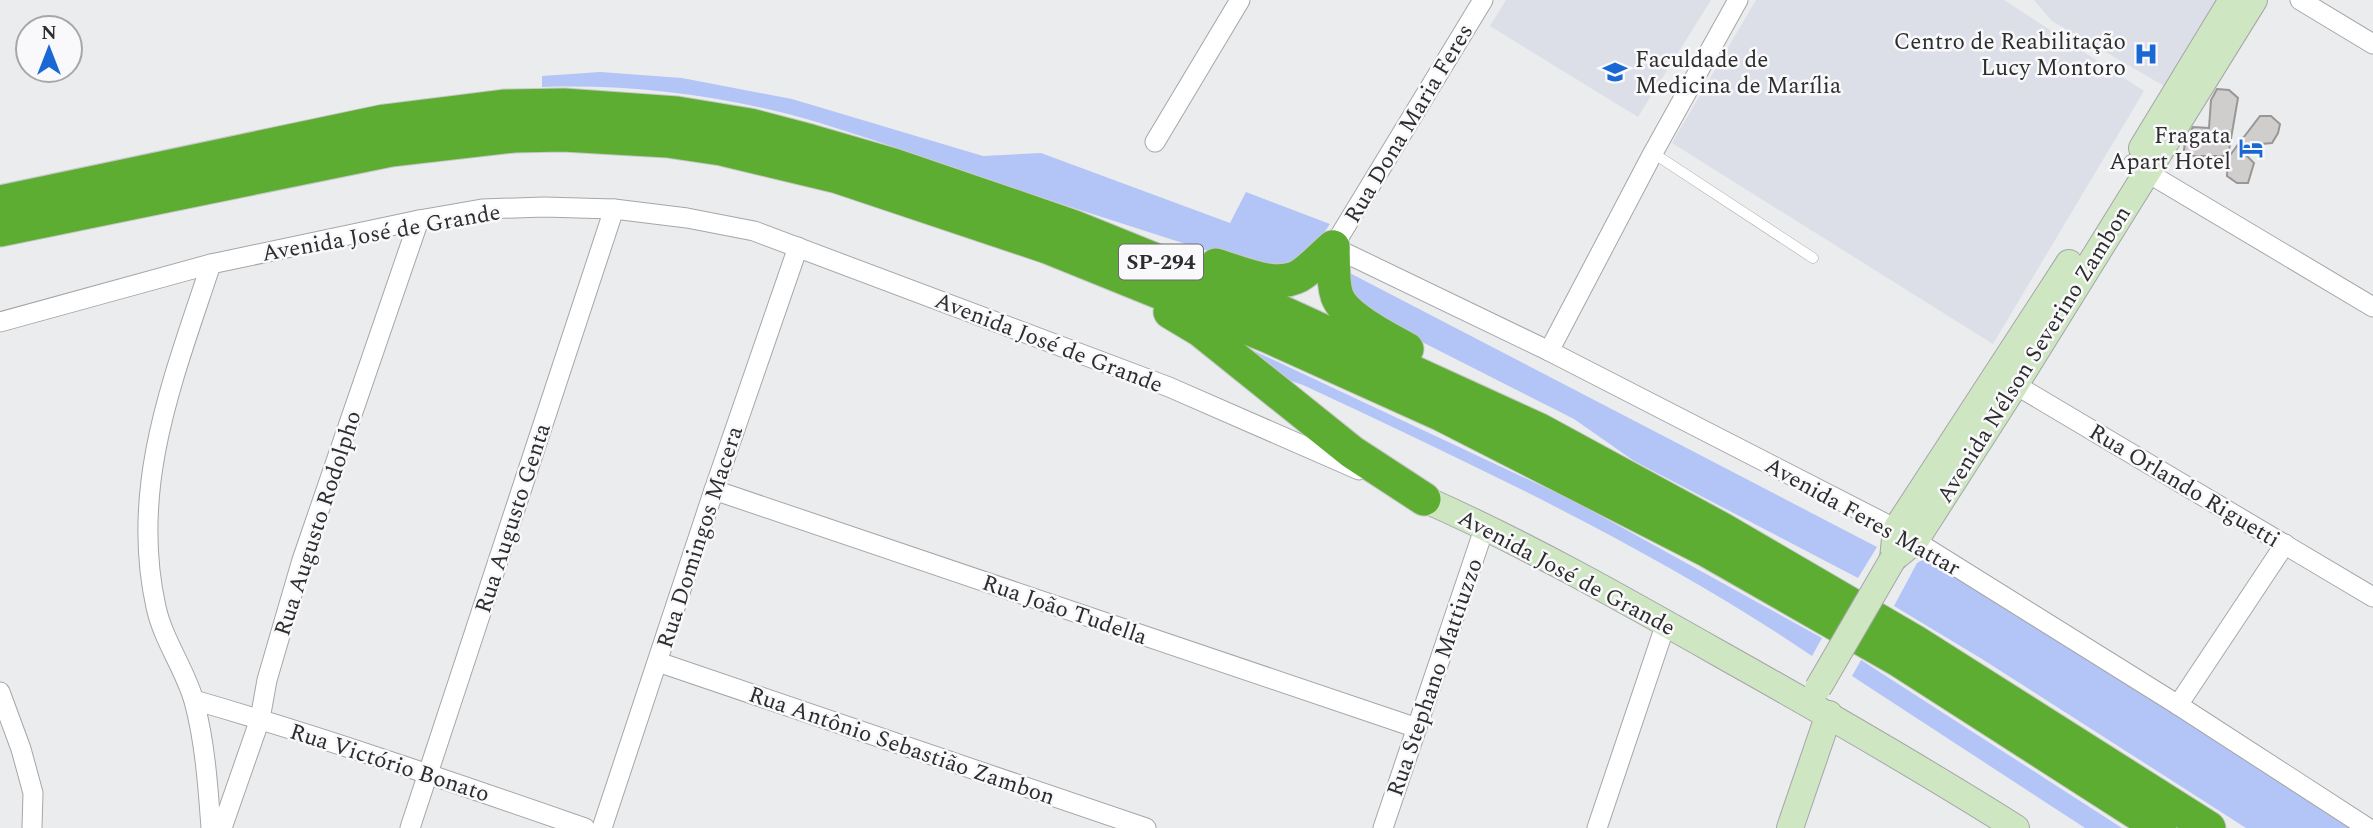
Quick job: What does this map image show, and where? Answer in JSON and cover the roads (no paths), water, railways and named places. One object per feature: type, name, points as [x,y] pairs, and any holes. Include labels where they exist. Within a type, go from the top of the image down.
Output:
[{"type":"highway","name":"SP-294","points":[[0,202],[384,121],[504,106],[564,105],[677,113],[750,125],[894,165],[1060,237],[1442,415],[1706,550],[1900,661],[2160,828]]},
{"type":"highway","name":"SP-294","points":[[0,229],[391,150],[513,136],[563,135],[667,141],[722,149],[838,177],[1060,237],[1260,302],[1540,430],[1721,529],[1914,641],[2209,828]]},
{"type":"highway","points":[[1060,237],[1272,280],[1287,280],[1300,276],[1333,247]]},
{"type":"highway","points":[[1060,237],[1200,330],[1352,452],[1424,499]]},
{"type":"highway","points":[[1333,247],[1335,286],[1338,300],[1345,308],[1383,336],[1509,404],[1540,430]]},
{"type":"main road","name":"Avenida Nélson Severino Zambon","points":[[2141,167],[2232,0]]},
{"type":"main road","name":"Avenida Nélson Severino Zambon","points":[[1790,828],[1818,702],[1905,535],[2141,167],[2254,0]]},
{"type":"main road","name":"Avenida José de Grande","points":[[1424,499],[1485,526],[1818,702],[1988,820],[2017,828]]},
{"type":"street","points":[[1155,142],[1240,0]]},
{"type":"street","name":"Rua Dona Maria Feres","points":[[1333,247],[1483,0]]},
{"type":"street","points":[[1549,351],[1653,153],[1738,0]]},
{"type":"street","points":[[2300,0],[2373,44]]},
{"type":"street","points":[[2141,167],[2373,307]]},
{"type":"street","name":"Avenida José de Grande","points":[[0,322],[211,264],[482,209],[614,209],[687,218],[754,231],[1169,387],[1424,499]]},
{"type":"street","name":"Rua Augusto Genta","points":[[410,828],[614,209]]},
{"type":"street","name":"Rua Augusto Rodolpho","points":[[222,828],[260,719],[267,680],[302,560],[419,220]]},
{"type":"street","name":"Rua Domingos Macera","points":[[602,828],[798,247]]},
{"type":"street","name":"Avenida Feres Mattar","points":[[1333,247],[1549,351],[1905,535],[2178,705],[2368,828]]},
{"type":"street","points":[[211,264],[166,404],[154,450],[148,499],[149,554],[156,609],[194,700],[207,771],[211,828]]},
{"type":"street","name":"Rua Orlando Riguetti","points":[[2006,379],[2373,597]]},
{"type":"street","name":"Rua João Tudella","points":[[714,490],[1416,728]]},
{"type":"street","name":"Rua Stephano Mattiuzzo","points":[[1383,828],[1485,526]]},
{"type":"street","points":[[2178,705],[2285,544]]},
{"type":"street","points":[[1597,828],[1665,623]]},
{"type":"street","name":"Rua Antônio Sebastião Zambon","points":[[657,662],[1146,828]]},
{"type":"street","points":[[0,692],[21,749],[33,793],[32,828]]},
{"type":"street","name":"Rua Victório Bonato","points":[[194,700],[260,719],[585,828]]},
{"type":"lane","points":[[1653,153],[1813,258]]},
{"type":"place","name":"Centro de Reabilitação Lucy Montoro","points":[[2146,54]]},
{"type":"place","name":"Faculdade de Medicina de Marília","points":[[1615,72]]},
{"type":"place","name":"Fragata Apart Hotel","points":[[2251,148]]}]
